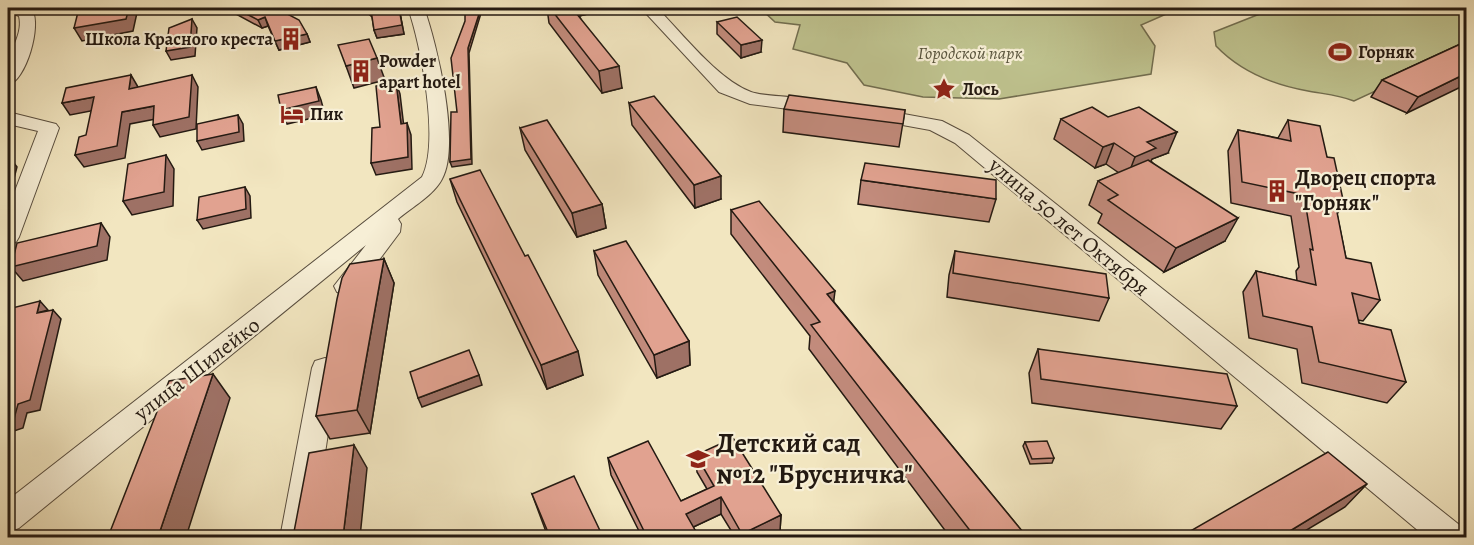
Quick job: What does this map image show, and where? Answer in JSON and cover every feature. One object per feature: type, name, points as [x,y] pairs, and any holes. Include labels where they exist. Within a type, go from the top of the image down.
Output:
[{"type":"street","points":[[8,80],[23,48],[29,18],[26,13],[10,8]]},
{"type":"street","name":"улица Шилейко","points":[[8,518],[431,181],[439,162],[439,129],[433,85],[417,8]]},
{"type":"street","name":"улица 50 лет Октября","points":[[649,8],[726,88],[737,94],[760,100],[921,122],[935,125],[962,139],[1451,537]]},
{"type":"street","points":[[8,118],[49,128],[8,237]]},
{"type":"street","points":[[337,304],[346,285],[389,232],[390,224],[386,218]]},
{"type":"street","points":[[296,537],[330,339]]},
{"type":"green space","name":"Городской парк","points":[[760,8],[1180,8],[1141,25],[1155,46],[1151,74],[999,99],[923,97],[864,85],[847,63],[793,49],[800,25],[775,22]]},
{"type":"green space","name":"Горняк","points":[[1275,8],[1448,8],[1466,17],[1466,49],[1354,101],[1270,81],[1236,63],[1216,46],[1214,32]]},
{"type":"building","points":[[87,8],[129,8],[126,19],[74,28],[78,12],[86,11]]},
{"type":"building","points":[[235,8],[276,8],[299,20],[307,34],[275,41],[265,17],[258,20]]},
{"type":"building","points":[[369,8],[399,8],[402,25],[374,30]]},
{"type":"building","points":[[465,8],[481,8],[468,48],[471,159],[450,162],[451,112],[457,112],[451,58],[465,21]]},
{"type":"building","points":[[550,8],[572,8],[619,66],[599,71]]},
{"type":"building","points":[[737,17],[762,40],[741,45],[717,22]]},
{"type":"building","points":[[192,19],[190,47],[166,51],[169,28]]},
{"type":"building","points":[[369,39],[377,58],[346,66],[338,45]]},
{"type":"building","points":[[1467,41],[1467,73],[1418,97],[1382,80]]},
{"type":"building","points":[[131,75],[129,89],[192,75],[189,117],[153,125],[154,106],[122,112],[117,146],[75,155],[79,137],[86,135],[94,97],[62,103],[66,88]]},
{"type":"building","points":[[396,82],[401,124],[407,123],[408,157],[371,163],[372,128],[380,127],[376,86]]},
{"type":"building","points":[[316,87],[319,101],[281,110],[278,95]]},
{"type":"building","points":[[789,95],[905,110],[903,124],[784,109]]},
{"type":"building","points":[[654,96],[721,176],[694,185],[629,103]]},
{"type":"building","points":[[1092,107],[1108,117],[1139,107],[1177,132],[1147,142],[1156,148],[1135,157],[1114,143],[1103,147],[1061,119]]},
{"type":"building","points":[[238,115],[239,132],[197,141],[197,124]]},
{"type":"building","points":[[547,120],[602,204],[572,213],[520,128]]},
{"type":"building","points":[[1288,120],[1320,126],[1327,157],[1334,158],[1344,204],[1335,202],[1346,258],[1371,263],[1380,300],[1352,293],[1359,323],[1391,330],[1406,382],[1319,362],[1312,327],[1263,316],[1256,271],[1316,285],[1304,195],[1242,182],[1238,130],[1291,141]]},
{"type":"building","points":[[166,155],[164,192],[123,201],[128,164]]},
{"type":"building","points":[[1148,160],[1238,218],[1176,248],[1108,200],[1118,195],[1098,181]]},
{"type":"building","points":[[865,163],[996,180],[996,199],[861,180]]},
{"type":"building","points":[[480,170],[578,351],[541,365],[450,179]]},
{"type":"building","points":[[245,187],[246,209],[197,220],[199,197]]},
{"type":"building","points":[[759,201],[835,291],[827,294],[1027,537],[975,537],[811,325],[820,322],[731,210]]},
{"type":"building","points":[[101,223],[97,246],[11,267],[17,243]]},
{"type":"building","points":[[626,241],[689,341],[654,355],[594,251]]},
{"type":"building","points":[[955,251],[1106,274],[1109,298],[953,273]]},
{"type":"building","points":[[384,259],[357,410],[316,416],[342,278],[350,264]]},
{"type":"building","points":[[40,301],[37,313],[53,310],[30,400],[18,404],[14,419],[8,421],[8,309]]},
{"type":"building","points":[[1038,349],[1227,374],[1237,406],[1041,379]]},
{"type":"building","points":[[469,350],[479,375],[418,398],[410,372]]},
{"type":"building","points":[[213,374],[158,537],[108,537],[169,381]]},
{"type":"building","points":[[733,438],[781,515],[742,534],[721,497],[686,514],[699,537],[647,537],[608,458],[648,441],[681,501],[714,486],[696,455]]},
{"type":"building","points":[[1047,441],[1054,458],[1032,459],[1025,442]]},
{"type":"building","points":[[354,445],[343,537],[293,537],[309,453]]},
{"type":"building","points":[[1328,452],[1367,484],[1280,537],[1180,537]]},
{"type":"building","points":[[574,476],[603,537],[550,537],[532,494]]},
{"type":"place","name":"Школа Красного креста","points":[[291,39]]},
{"type":"place","name":"Горняк","points":[[1340,52]]},
{"type":"place","name":"Powder apart hotel","points":[[361,71]]},
{"type":"place","name":"Лось","points":[[944,89]]},
{"type":"place","name":"Пик","points":[[292,114]]},
{"type":"place","name":"Дворец спорта \"Горняк\"","points":[[1277,191]]},
{"type":"place","name":"Детский сад №12 \"Брусничка\"","points":[[698,459]]}]
